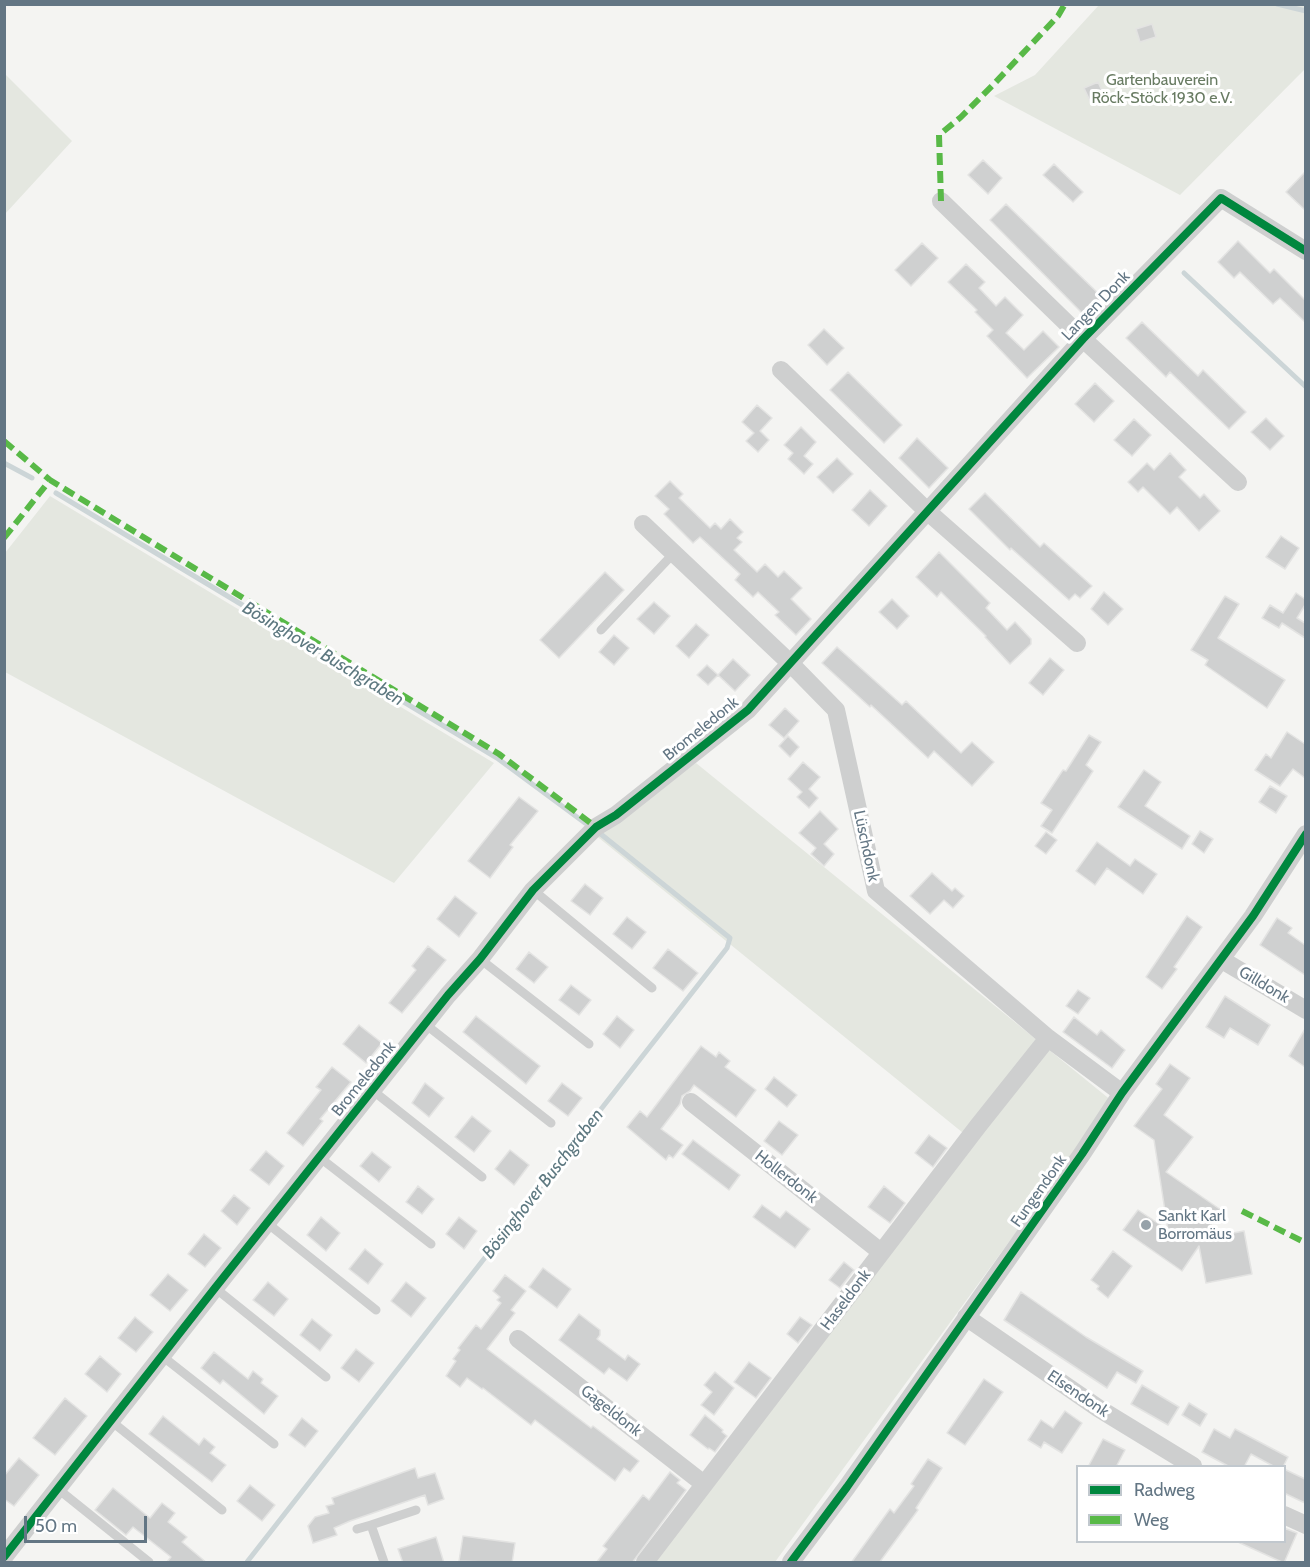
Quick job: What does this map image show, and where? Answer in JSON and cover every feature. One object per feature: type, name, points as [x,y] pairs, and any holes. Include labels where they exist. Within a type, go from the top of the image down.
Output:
[{"type":"street","name":"Langen Donk","points":[[790,663],[1083,339],[1221,198],[1301,242]]},
{"type":"street","name":"Langen Donk","points":[[940,201],[1083,339],[1238,482]]},
{"type":"street","points":[[782,370],[927,511],[1077,643]]},
{"type":"street","name":"Lüschdonk","points":[[643,524],[790,663],[836,710],[876,891],[1048,1038],[1122,1093]]},
{"type":"street","name":"Bromeledonk","points":[[4,1558],[215,1288],[533,890],[596,827],[615,815],[748,710],[790,663]]},
{"type":"street","name":"Fungendonk","points":[[792,1562],[847,1487],[1122,1093],[1222,960],[1305,834]]},
{"type":"street","name":"Gilldonk","points":[[1222,960],[1305,1010]]},
{"type":"street","name":"Haseldonk","points":[[645,1563],[793,1371],[881,1252],[1048,1038]]},
{"type":"street","name":"Hollerdonk","points":[[691,1102],[881,1252]]},
{"type":"street","name":"Elsendonk","points":[[966,1317],[1098,1408],[1190,1465]]},
{"type":"street","name":"Gageldonk","points":[[518,1339],[704,1484]]},
{"type":"street","points":[[1286,1516],[1305,1525]]},
{"type":"lane","points":[[601,630],[674,553]]},
{"type":"lane","points":[[533,890],[652,988]]},
{"type":"lane","points":[[480,959],[589,1044]]},
{"type":"lane","points":[[425,1024],[551,1123]]},
{"type":"lane","name":"Bromeledonk","points":[[372,1090],[482,1177]]},
{"type":"lane","points":[[319,1157],[431,1244]]},
{"type":"lane","points":[[267,1223],[376,1310]]},
{"type":"lane","points":[[215,1288],[326,1377]]},
{"type":"lane","points":[[162,1356],[274,1443]]},
{"type":"lane","points":[[111,1421],[222,1510]]},
{"type":"lane","points":[[58,1489],[149,1563]]},
{"type":"lane","points":[[357,1529],[416,1510]]},
{"type":"lane","points":[[371,1525],[384,1563]]},
{"type":"lane","name":"Bromeledonk","points":[[4,1558],[9,1563]]},
{"type":"green space","name":"Gartenbauverein Röck-Stöck 1930 e.V.","points":[[1099,5],[1305,5],[1305,69],[1180,195],[994,96],[1035,75]]},
{"type":"green space","points":[[5,74],[72,141],[4,214]]},
{"type":"green space","points":[[50,496],[494,763],[394,883],[5,672],[5,553]]},
{"type":"green space","points":[[696,763],[1112,1101],[775,1562],[652,1562],[973,1141],[594,834]]},
{"type":"building","points":[[1152,24],[1156,37],[1140,42],[1136,29]]},
{"type":"building","points":[[1098,82],[1104,95],[1090,101],[1084,88]]},
{"type":"building","points":[[983,160],[1002,178],[988,194],[968,175]]},
{"type":"building","points":[[1054,164],[1083,192],[1073,202],[1043,175]]},
{"type":"building","points":[[1305,172],[1305,210],[1286,192]]},
{"type":"building","points":[[1006,204],[1103,298],[1085,316],[990,220]]},
{"type":"building","points":[[1238,241],[1270,273],[1274,269],[1305,300],[1305,322],[1280,298],[1273,304],[1240,272],[1234,278],[1218,262]]},
{"type":"building","points":[[922,243],[938,258],[911,286],[895,270]]},
{"type":"building","points":[[966,264],[985,282],[979,288],[996,306],[1005,297],[1023,315],[1006,333],[1024,350],[1043,331],[1059,347],[1027,378],[987,336],[993,330],[975,312],[977,310],[948,282]]},
{"type":"building","points":[[1142,322],[1198,376],[1203,370],[1246,412],[1229,429],[1170,372],[1166,377],[1126,338]]},
{"type":"building","points":[[824,329],[844,348],[827,365],[808,345]]},
{"type":"building","points":[[848,372],[902,425],[884,443],[830,390]]},
{"type":"building","points":[[1095,383],[1114,401],[1094,422],[1075,404]]},
{"type":"building","points":[[757,405],[772,418],[760,431],[769,440],[758,452],[746,441],[754,433],[742,422]]},
{"type":"building","points":[[1266,418],[1284,436],[1270,450],[1251,432]]},
{"type":"building","points":[[1134,419],[1151,435],[1132,456],[1114,440]]},
{"type":"building","points":[[801,427],[816,442],[804,456],[813,464],[804,474],[788,459],[793,453],[784,445]]},
{"type":"building","points":[[917,438],[948,468],[929,488],[899,458]]},
{"type":"building","points":[[1170,453],[1186,470],[1179,477],[1200,498],[1204,494],[1220,511],[1199,531],[1177,507],[1170,514],[1143,487],[1138,492],[1128,482],[1147,463],[1154,470]]},
{"type":"building","points":[[837,458],[853,474],[833,493],[817,477]]},
{"type":"building","points":[[670,481],[683,494],[679,498],[710,528],[715,523],[721,529],[730,519],[743,532],[737,538],[742,542],[734,550],[757,572],[765,564],[778,577],[784,571],[802,588],[791,599],[811,619],[796,635],[775,615],[779,612],[758,592],[753,597],[735,580],[740,574],[700,537],[693,543],[664,514],[669,509],[655,496]]},
{"type":"building","points":[[870,490],[887,506],[869,526],[852,510]]},
{"type":"building","points":[[985,493],[1040,547],[1044,543],[1092,586],[1080,598],[1075,594],[1069,600],[1011,548],[1010,550],[969,509]]},
{"type":"building","points":[[1281,536],[1299,548],[1285,569],[1266,557]]},
{"type":"building","points":[[939,552],[990,603],[986,608],[1007,630],[1015,622],[1031,639],[1031,644],[1010,664],[986,636],[941,592],[937,597],[916,577]]},
{"type":"building","points":[[605,572],[624,590],[559,658],[540,640]]},
{"type":"building","points":[[1104,592],[1123,609],[1108,625],[1091,609]]},
{"type":"building","points":[[1296,593],[1305,599],[1305,605],[1297,618],[1305,623],[1305,638],[1282,623],[1279,628],[1262,618],[1270,605],[1283,613]]},
{"type":"building","points":[[1225,596],[1239,604],[1218,638],[1285,680],[1267,708],[1205,665],[1208,660],[1191,650]]},
{"type":"building","points":[[892,599],[909,616],[897,629],[879,612]]},
{"type":"building","points":[[654,602],[670,616],[654,634],[637,619]]},
{"type":"building","points":[[696,624],[709,635],[689,658],[676,646]]},
{"type":"building","points":[[614,635],[629,648],[614,665],[599,652]]},
{"type":"building","points":[[837,647],[902,705],[906,701],[961,753],[972,742],[994,762],[972,786],[934,751],[928,758],[822,663]]},
{"type":"building","points":[[1050,658],[1064,670],[1043,695],[1029,683]]},
{"type":"building","points":[[733,659],[750,675],[735,691],[718,675]]},
{"type":"building","points":[[707,665],[718,675],[708,685],[697,675]]},
{"type":"building","points":[[785,708],[799,721],[784,738],[769,725]]},
{"type":"building","points":[[1287,732],[1305,744],[1305,778],[1293,769],[1280,786],[1255,770],[1266,754],[1271,758]]},
{"type":"building","points":[[1089,735],[1101,742],[1086,765],[1093,771],[1052,833],[1041,826],[1052,810],[1041,803],[1063,770],[1066,771]]},
{"type":"building","points":[[788,736],[799,747],[790,757],[779,746]]},
{"type":"building","points":[[803,762],[820,777],[809,789],[818,798],[809,808],[797,797],[802,792],[788,779]]},
{"type":"building","points":[[1144,770],[1161,782],[1145,806],[1190,836],[1182,849],[1118,807]]},
{"type":"building","points":[[1270,786],[1287,796],[1276,813],[1259,802]]},
{"type":"building","points":[[519,797],[538,811],[510,845],[513,847],[490,878],[468,861]]},
{"type":"building","points":[[820,811],[838,829],[824,844],[834,854],[824,866],[811,854],[816,848],[799,833]]},
{"type":"building","points":[[1200,831],[1213,839],[1204,853],[1192,844]]},
{"type":"building","points":[[1046,832],[1057,840],[1046,854],[1035,846]]},
{"type":"building","points":[[1097,842],[1130,866],[1135,859],[1157,874],[1143,894],[1107,868],[1095,885],[1076,871]]},
{"type":"building","points":[[932,873],[952,891],[955,888],[964,896],[953,908],[944,900],[930,914],[910,896]]},
{"type":"building","points":[[585,884],[603,898],[590,915],[571,901]]},
{"type":"building","points":[[455,896],[477,913],[459,937],[437,919]]},
{"type":"building","points":[[1187,916],[1202,927],[1174,967],[1177,969],[1162,989],[1146,977]]},
{"type":"building","points":[[627,917],[646,932],[632,949],[613,934]]},
{"type":"building","points":[[1277,918],[1292,928],[1288,933],[1305,945],[1305,975],[1260,945]]},
{"type":"building","points":[[428,946],[446,960],[402,1013],[389,1003],[416,970],[412,966]]},
{"type":"building","points":[[668,949],[698,973],[683,991],[653,968]]},
{"type":"building","points":[[529,952],[548,967],[534,983],[516,969]]},
{"type":"building","points":[[571,985],[591,1000],[579,1015],[559,1000]]},
{"type":"building","points":[[1078,990],[1090,998],[1078,1014],[1066,1006]]},
{"type":"building","points":[[1225,996],[1270,1025],[1258,1045],[1230,1028],[1224,1038],[1206,1027]]},
{"type":"building","points":[[476,1016],[540,1066],[526,1084],[463,1032]]},
{"type":"building","points":[[617,1016],[634,1030],[620,1048],[603,1034]]},
{"type":"building","points":[[1074,1017],[1097,1035],[1101,1030],[1125,1050],[1112,1068],[1063,1032]]},
{"type":"building","points":[[359,1025],[382,1043],[366,1063],[343,1044]]},
{"type":"building","points":[[1305,1029],[1305,1067],[1289,1056]]},
{"type":"building","points":[[701,1046],[716,1057],[719,1052],[730,1061],[725,1067],[756,1090],[736,1117],[694,1085],[682,1096],[680,1104],[661,1129],[683,1145],[673,1158],[669,1155],[666,1160],[627,1127],[640,1111],[647,1117]]},
{"type":"building","name":"Sankt Karl Borromäus","points":[[1170,1064],[1190,1078],[1164,1115],[1193,1137],[1166,1172],[1221,1210],[1201,1239],[1244,1231],[1252,1274],[1206,1283],[1199,1246],[1182,1271],[1123,1230],[1138,1210],[1168,1230],[1154,1140],[1134,1126],[1162,1089],[1156,1084]]},
{"type":"building","points":[[332,1067],[351,1082],[320,1119],[323,1121],[303,1146],[287,1133],[321,1090],[316,1087]]},
{"type":"building","points":[[774,1077],[797,1095],[787,1107],[765,1089]]},
{"type":"building","points":[[425,1083],[444,1098],[429,1117],[412,1103]]},
{"type":"building","points":[[562,1083],[582,1098],[568,1116],[548,1101]]},
{"type":"building","points":[[472,1116],[491,1131],[474,1152],[455,1137]]},
{"type":"building","points":[[779,1121],[798,1135],[782,1155],[764,1141]]},
{"type":"building","points":[[929,1135],[947,1148],[933,1167],[915,1153]]},
{"type":"building","points":[[693,1140],[740,1175],[729,1190],[682,1154]]},
{"type":"building","points":[[510,1150],[529,1165],[514,1185],[495,1169]]},
{"type":"building","points":[[266,1151],[284,1166],[269,1185],[250,1170]]},
{"type":"building","points":[[372,1152],[391,1167],[379,1182],[360,1166]]},
{"type":"building","points":[[418,1186],[434,1199],[422,1214],[406,1202]]},
{"type":"building","points":[[884,1186],[905,1203],[890,1223],[868,1207]]},
{"type":"building","points":[[234,1195],[250,1208],[237,1225],[221,1211]]},
{"type":"building","points":[[762,1205],[780,1218],[786,1211],[810,1229],[795,1248],[753,1217]]},
{"type":"building","points":[[321,1217],[340,1233],[326,1251],[307,1235]]},
{"type":"building","points":[[459,1217],[477,1231],[464,1249],[446,1234]]},
{"type":"building","points":[[204,1234],[221,1248],[205,1267],[188,1254]]},
{"type":"building","points":[[365,1249],[383,1264],[368,1284],[349,1269]]},
{"type":"building","points":[[1113,1251],[1132,1266],[1108,1298],[1097,1289],[1099,1286],[1091,1280]]},
{"type":"building","points":[[844,1262],[854,1270],[840,1288],[829,1280]]},
{"type":"building","points":[[543,1268],[571,1289],[557,1308],[529,1287]]},
{"type":"building","points":[[168,1274],[188,1290],[170,1311],[150,1295]]},
{"type":"building","points":[[505,1275],[526,1291],[511,1310],[515,1313],[487,1349],[591,1428],[593,1426],[639,1461],[630,1472],[624,1468],[615,1481],[535,1420],[531,1425],[467,1378],[460,1387],[446,1376],[456,1361],[453,1359],[460,1350],[458,1348],[476,1325],[481,1329],[501,1303],[497,1300],[500,1297],[493,1291]]},
{"type":"building","points":[[268,1282],[288,1299],[274,1316],[253,1300]]},
{"type":"building","points":[[406,1282],[426,1298],[411,1317],[391,1301]]},
{"type":"building","points":[[1021,1292],[1086,1337],[1143,1371],[1136,1383],[1117,1372],[1107,1388],[1004,1320]]},
{"type":"building","points":[[579,1314],[600,1330],[597,1339],[625,1360],[628,1355],[640,1364],[627,1381],[609,1368],[604,1374],[559,1340]]},
{"type":"building","points":[[135,1317],[153,1332],[136,1352],[118,1338]]},
{"type":"building","points":[[800,1317],[812,1325],[798,1343],[787,1334]]},
{"type":"building","points":[[312,1319],[332,1335],[320,1351],[300,1335]]},
{"type":"building","points":[[356,1349],[374,1363],[359,1382],[341,1368]]},
{"type":"building","points":[[214,1352],[248,1379],[253,1371],[263,1379],[261,1383],[278,1396],[264,1414],[223,1380],[220,1384],[201,1368]]},
{"type":"building","points":[[100,1356],[121,1374],[107,1392],[85,1374]]},
{"type":"building","points":[[749,1362],[771,1378],[756,1398],[734,1382]]},
{"type":"building","points":[[715,1372],[734,1388],[714,1415],[701,1405],[712,1392],[704,1385]]},
{"type":"building","points":[[984,1379],[1003,1392],[965,1445],[947,1433]]},
{"type":"building","points":[[1142,1385],[1179,1407],[1168,1425],[1131,1404]]},
{"type":"building","points":[[65,1398],[87,1416],[55,1455],[33,1438]]},
{"type":"building","points":[[1189,1403],[1207,1414],[1200,1426],[1182,1415]]},
{"type":"building","points":[[1065,1411],[1082,1423],[1062,1453],[1044,1442],[1041,1448],[1028,1440],[1041,1420],[1053,1428]]},
{"type":"building","points":[[705,1415],[727,1436],[715,1452],[690,1435]]},
{"type":"building","points":[[163,1416],[199,1445],[204,1438],[215,1447],[210,1453],[226,1465],[212,1482],[149,1434]]},
{"type":"building","points":[[302,1418],[318,1431],[305,1447],[289,1435]]},
{"type":"building","points":[[1214,1429],[1230,1438],[1235,1429],[1288,1457],[1284,1465],[1271,1465],[1251,1454],[1245,1465],[1226,1465],[1202,1452]]},
{"type":"building","points":[[1103,1439],[1125,1450],[1117,1465],[1089,1465]]},
{"type":"building","points":[[19,1458],[39,1475],[14,1506],[4,1499],[4,1476]]},
{"type":"building","points":[[928,1459],[942,1468],[916,1508],[918,1510],[879,1563],[851,1563],[890,1509],[894,1513],[914,1486],[911,1484]]},
{"type":"building","points":[[415,1468],[418,1478],[435,1473],[444,1499],[428,1505],[425,1495],[350,1521],[334,1528],[337,1535],[313,1543],[308,1526],[315,1517],[329,1513],[326,1506],[334,1504],[332,1498]]},
{"type":"building","points":[[1286,1470],[1305,1479],[1305,1503],[1286,1494]]},
{"type":"building","points":[[670,1472],[680,1480],[677,1483],[686,1490],[632,1563],[596,1563],[607,1549],[603,1546],[643,1495],[649,1500]]},
{"type":"building","points":[[250,1485],[275,1505],[262,1521],[237,1501]]},
{"type":"building","points":[[113,1488],[150,1518],[162,1503],[175,1513],[168,1522],[187,1537],[182,1542],[207,1563],[166,1563],[171,1557],[133,1527],[126,1535],[95,1510]]},
{"type":"building","points":[[1286,1529],[1297,1533],[1284,1563],[1240,1543],[1286,1543]]},
{"type":"building","points":[[463,1536],[515,1543],[512,1563],[459,1561]]},
{"type":"building","points":[[436,1537],[444,1563],[403,1563],[398,1549]]},
{"type":"waterway","points":[[1277,4],[1306,11]]},
{"type":"waterway","points":[[1184,273],[1306,387]]},
{"type":"waterway","name":"Bösinghover Buschgraben","points":[[4,463],[32,478]]},
{"type":"waterway","name":"Bösinghover Buschgraben","points":[[56,493],[497,758],[585,823]]},
{"type":"waterway","name":"Bösinghover Buschgraben","points":[[247,1562],[727,948],[730,938],[597,831]]},
{"type":"marked path","points":[[941,201],[939,135],[993,85],[1058,16],[1065,4]]},
{"type":"marked path","points":[[4,441],[50,480]]},
{"type":"marked path","points":[[4,538],[50,480],[499,754],[596,827]]},
{"type":"marked path","points":[[1242,1211],[1306,1243]]},
{"type":"cycle path","points":[[4,1557],[215,1288],[533,890],[596,827],[616,815],[748,710],[1083,339],[1221,198],[1306,251]]},
{"type":"cycle path","points":[[791,1562],[847,1487],[1082,1154],[1122,1093],[1253,916],[1306,834]]},
{"type":"place","name":"Sankt Karl Borromäus","points":[[1146,1225]]}]
